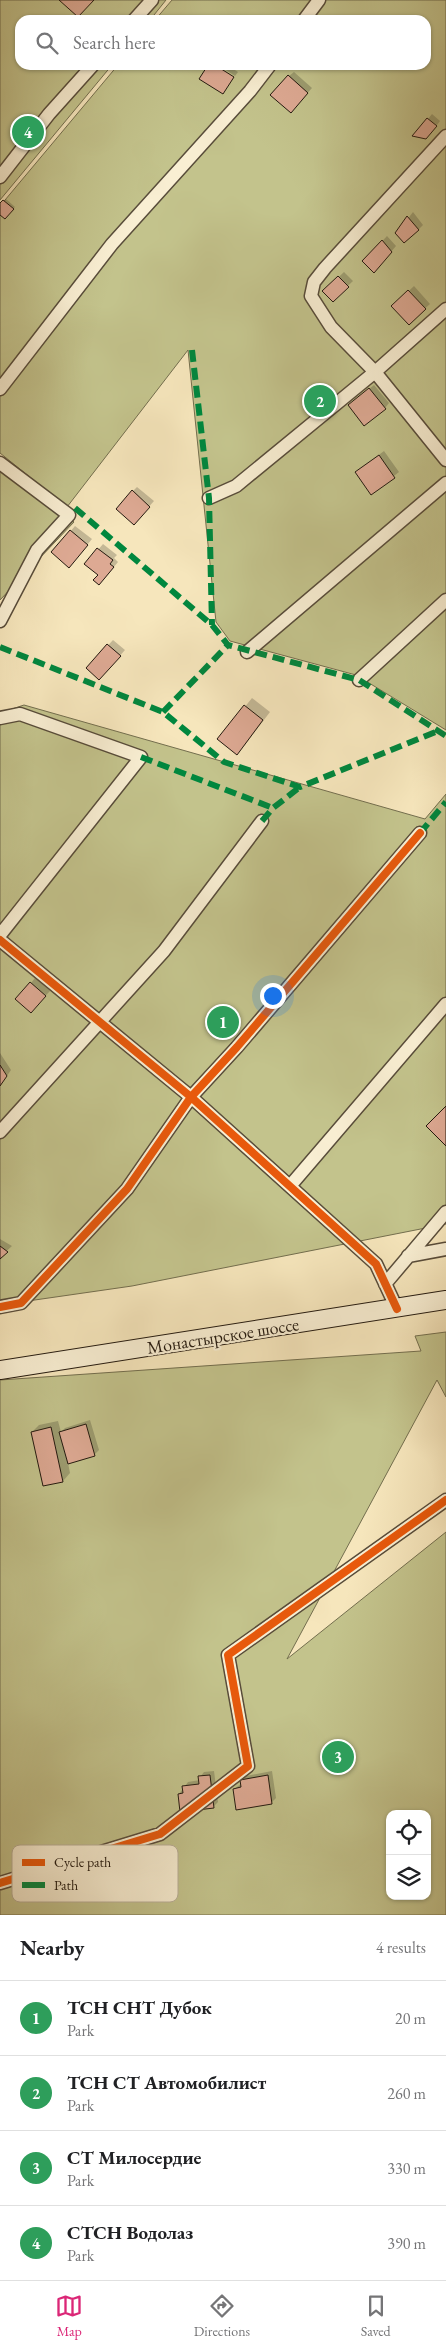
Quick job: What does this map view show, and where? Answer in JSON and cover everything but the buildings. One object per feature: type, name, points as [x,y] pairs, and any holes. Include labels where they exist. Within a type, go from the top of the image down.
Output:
[{"type":"main road","name":"Монастырское шоссе","points":[[0,1370],[446,1300]]},
{"type":"street","points":[[138,15],[152,0]]},
{"type":"street","points":[[308,15],[319,0]]},
{"type":"street","points":[[0,177],[49,114],[89,70]]},
{"type":"street","points":[[0,389],[112,244],[250,91],[266,70]]},
{"type":"street","points":[[446,136],[314,282],[312,296],[331,327],[375,372],[446,460]]},
{"type":"street","points":[[208,498],[236,486],[375,372],[446,309]]},
{"type":"street","points":[[0,463],[69,515],[37,550],[0,621]]},
{"type":"street","points":[[247,652],[446,483]]},
{"type":"street","points":[[358,680],[446,600]]},
{"type":"street","points":[[0,718],[20,714],[140,757],[0,935]]},
{"type":"street","points":[[0,1132],[164,951],[262,821]]},
{"type":"street","points":[[0,1307],[21,1303],[127,1188],[191,1097],[237,1047],[420,833]]},
{"type":"street","points":[[0,940],[191,1097],[376,1264],[397,1309]]},
{"type":"street","points":[[290,1186],[446,1004]]},
{"type":"street","points":[[385,1284],[446,1212]]},
{"type":"street","points":[[408,1256],[446,1249]]},
{"type":"street","points":[[124,1845],[160,1834],[248,1766],[228,1654],[446,1500]]},
{"type":"street","points":[[0,1883],[12,1879]]},
{"type":"green space","points":[[0,0],[166,0],[154,15],[15,15],[15,70],[108,70],[0,200]]},
{"type":"green space","points":[[172,0],[446,0],[446,730],[356,675],[230,641],[216,622],[188,350],[67,507],[0,453],[0,206],[114,70],[431,70],[431,15],[159,15]]},
{"type":"green space","points":[[0,460],[74,522],[0,600]]},
{"type":"green space","points":[[24,705],[425,819],[446,794],[446,1224],[132,1286],[0,1305],[0,713]]},
{"type":"green space","points":[[446,1332],[446,1397],[437,1380],[287,1659],[446,1532],[446,1915],[0,1915],[0,1380],[421,1351],[415,1336]]},
{"type":"marked path","points":[[192,350],[209,498],[212,625]]},
{"type":"marked path","points":[[75,508],[212,625],[228,645],[359,680],[446,736]]},
{"type":"marked path","points":[[163,712],[228,645]]},
{"type":"marked path","points":[[0,647],[163,712],[224,762],[300,787],[438,731]]},
{"type":"marked path","points":[[141,757],[273,808]]},
{"type":"marked path","points":[[262,821],[273,808],[300,787]]},
{"type":"marked path","points":[[420,833],[446,802]]},
{"type":"cycle path","points":[[0,1307],[21,1303],[127,1189],[191,1097],[237,1047],[420,833]]},
{"type":"cycle path","points":[[0,940],[191,1097],[376,1264],[397,1309]]},
{"type":"cycle path","points":[[124,1845],[160,1834],[248,1766],[228,1655],[446,1500]]},
{"type":"cycle path","points":[[0,1883],[12,1879]]},
{"type":"place","name":"СТСН Водолаз","points":[[28,132]]},
{"type":"place","name":"ТСН СТ Автомобилист","points":[[320,401]]},
{"type":"place","name":"ТСН СНТ Дубок","points":[[223,1022]]},
{"type":"place","name":"СТ Милосердие","points":[[338,1757]]}]
